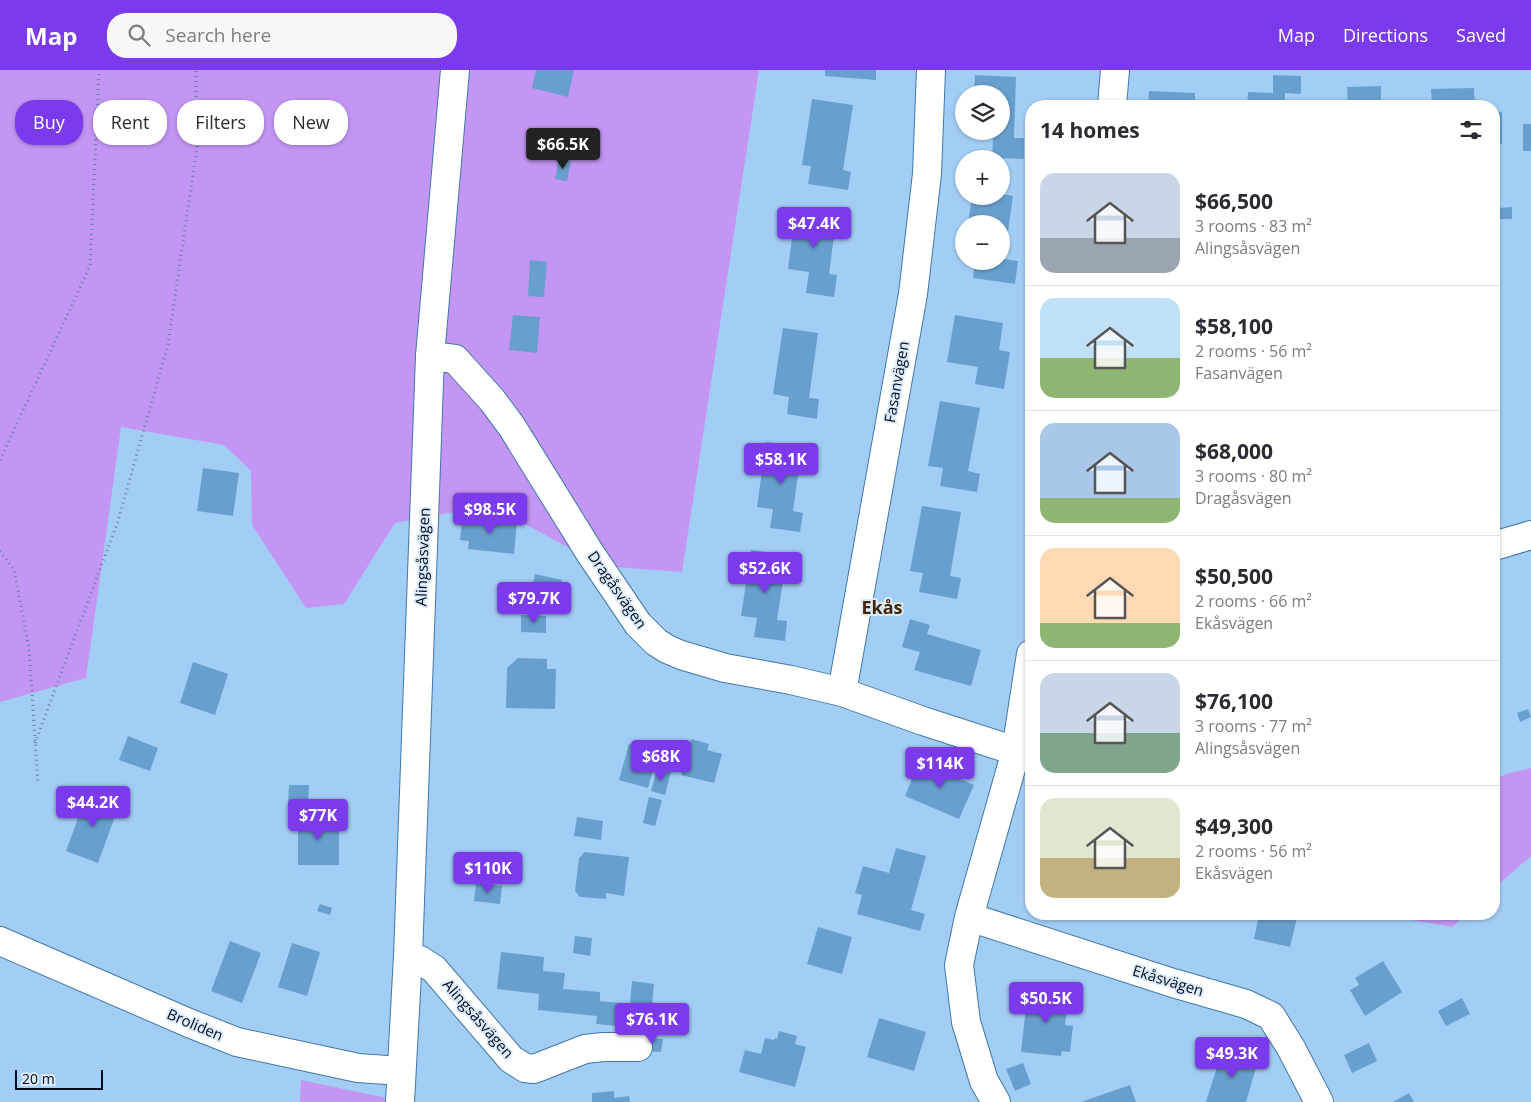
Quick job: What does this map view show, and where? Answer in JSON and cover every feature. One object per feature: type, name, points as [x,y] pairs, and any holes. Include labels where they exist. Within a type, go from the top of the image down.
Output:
[{"type":"street","name":"Alingsåsvägen","points":[[400,1102],[408,956],[430,356],[455,70]]},
{"type":"street","name":"Fasanvägen","points":[[842,692],[913,294],[927,174],[931,70]]},
{"type":"street","points":[[1112,100],[1115,70]]},
{"type":"street","name":"Dragåsvägen","points":[[430,356],[455,359],[492,400],[539,468],[590,553],[638,624],[656,642],[681,655],[725,668],[791,680],[842,692],[923,721],[1024,753]]},
{"type":"street","points":[[1500,544],[1531,535]]},
{"type":"street","points":[[996,1102],[984,1081],[966,1022],[959,965],[969,918],[1024,753],[1025,739]]},
{"type":"street","name":"Ekåsvägen","points":[[969,918],[1173,983],[1246,1004],[1271,1016],[1291,1048],[1320,1102]]},
{"type":"street","name":"Broliden","points":[[0,941],[237,1042],[358,1068],[401,1072]]},
{"type":"street","name":"Alingsåsvägen","points":[[408,956],[420,960],[434,969],[512,1059],[525,1068],[534,1069],[585,1049],[638,1047]]},
{"type":"path","points":[[0,460],[90,266],[99,70]]},
{"type":"path","points":[[35,743],[118,521],[168,344],[198,147],[196,70]]},
{"type":"path","points":[[0,551],[14,570],[29,648],[38,784]]},
{"type":"shaded area","points":[[0,70],[759,70],[682,572],[587,565],[571,549],[490,505],[395,523],[344,604],[306,608],[252,525],[251,471],[224,445],[121,427],[86,678],[0,702]]},
{"type":"shaded area","points":[[1531,768],[1531,856],[1500,883],[1500,777]]},
{"type":"shaded area","points":[[1411,920],[1460,920],[1452,927]]},
{"type":"shaded area","points":[[301,1080],[406,1102],[300,1102]]},
{"type":"building","points":[[536,70],[574,70],[568,97],[532,88]]},
{"type":"building","points":[[825,70],[876,70],[876,80],[825,76]]},
{"type":"building","points":[[975,75],[1016,77],[1014,138],[1024,138],[1024,159],[1010,159],[1010,150],[992,150],[993,140],[1010,140],[1010,85],[974,85]]},
{"type":"building","points":[[1273,75],[1301,76],[1301,94],[1285,93],[1285,100],[1247,100],[1248,92],[1273,93]]},
{"type":"building","points":[[1381,86],[1381,100],[1348,100],[1347,87]]},
{"type":"building","points":[[1474,88],[1475,100],[1432,100],[1431,89]]},
{"type":"building","points":[[1149,91],[1195,93],[1195,100],[1148,100]]},
{"type":"building","points":[[812,99],[853,105],[843,170],[851,172],[848,190],[808,184],[811,166],[802,165]]},
{"type":"building","points":[[1500,112],[1502,112],[1502,144],[1500,144]]},
{"type":"building","points":[[1523,124],[1531,124],[1531,151],[1523,151]]},
{"type":"building","points":[[559,159],[571,161],[567,181],[555,179]]},
{"type":"building","points":[[1010,196],[1013,196],[1010,217],[1010,215],[969,215],[971,205],[1010,205]]},
{"type":"building","points":[[796,207],[837,213],[829,274],[837,275],[834,297],[806,293],[809,272],[788,269]]},
{"type":"building","points":[[1512,207],[1512,219],[1500,219],[1500,208]]},
{"type":"building","points":[[530,260],[547,262],[544,297],[528,296]]},
{"type":"building","points":[[1010,260],[1018,261],[1015,284],[973,278],[974,270],[1010,270]]},
{"type":"building","points":[[513,315],[540,317],[537,353],[509,350]]},
{"type":"building","points":[[955,315],[1003,323],[999,350],[1010,352],[1004,389],[975,384],[978,367],[947,362]]},
{"type":"building","points":[[783,328],[818,333],[809,398],[819,399],[817,419],[787,414],[789,397],[773,394]]},
{"type":"building","points":[[940,401],[980,408],[968,471],[980,474],[977,492],[940,486],[943,468],[928,466]]},
{"type":"building","points":[[766,442],[802,447],[793,511],[803,513],[800,532],[770,528],[773,509],[757,507]]},
{"type":"building","points":[[203,468],[239,473],[233,516],[197,511]]},
{"type":"building","points":[[922,506],[961,512],[950,576],[961,578],[957,599],[919,592],[923,573],[910,571]]},
{"type":"building","points":[[472,516],[517,521],[514,554],[468,549],[469,541],[460,540],[462,523],[471,524]]},
{"type":"building","points":[[751,550],[787,555],[777,620],[787,621],[785,641],[754,637],[757,618],[741,616]]},
{"type":"building","points":[[535,574],[562,580],[556,609],[529,603]]},
{"type":"building","points":[[521,615],[546,616],[546,633],[521,632]]},
{"type":"building","points":[[910,619],[930,625],[927,634],[981,650],[971,686],[914,670],[920,652],[902,647]]},
{"type":"building","points":[[518,658],[547,659],[547,669],[556,669],[555,709],[506,708],[507,668]]},
{"type":"building","points":[[193,662],[228,674],[215,715],[180,703]]},
{"type":"building","points":[[1528,709],[1531,717],[1520,722],[1517,713]]},
{"type":"building","points":[[128,736],[158,748],[150,771],[119,760]]},
{"type":"building","points":[[691,739],[709,744],[707,750],[722,754],[714,783],[681,775]]},
{"type":"building","points":[[629,744],[658,752],[648,788],[619,780]]},
{"type":"building","points":[[919,762],[944,772],[947,764],[963,771],[960,779],[974,785],[959,819],[905,796]]},
{"type":"building","points":[[657,769],[671,772],[665,795],[651,791]]},
{"type":"building","points":[[289,785],[309,785],[308,805],[288,804]]},
{"type":"building","points":[[87,794],[119,805],[98,863],[66,851]]},
{"type":"building","points":[[649,797],[662,800],[655,826],[643,823]]},
{"type":"building","points":[[298,817],[339,818],[339,865],[298,865]]},
{"type":"building","points":[[577,817],[603,821],[601,840],[574,836]]},
{"type":"building","points":[[896,848],[926,856],[911,910],[925,914],[920,931],[857,914],[862,895],[855,893],[863,866],[889,873]]},
{"type":"building","points":[[584,852],[629,857],[624,896],[606,893],[606,899],[580,897],[575,891],[579,858]]},
{"type":"building","points":[[476,883],[502,886],[500,904],[474,901]]},
{"type":"building","points":[[320,904],[332,908],[330,915],[317,911]]},
{"type":"building","points":[[1258,920],[1297,920],[1290,947],[1254,939]]},
{"type":"building","points":[[818,927],[852,937],[842,974],[807,964]]},
{"type":"building","points":[[575,936],[592,938],[590,956],[573,953]]},
{"type":"building","points":[[230,941],[261,953],[242,1003],[211,991]]},
{"type":"building","points":[[292,943],[320,952],[307,996],[278,987]]},
{"type":"building","points":[[501,952],[544,957],[543,971],[565,973],[563,989],[600,992],[600,1001],[630,1004],[632,981],[654,984],[650,1029],[596,1024],[597,1016],[538,1010],[539,994],[497,989]]},
{"type":"building","points":[[1383,961],[1402,992],[1365,1016],[1350,990],[1359,985],[1355,978]]},
{"type":"building","points":[[1028,989],[1069,994],[1065,1025],[1073,1026],[1070,1052],[1062,1051],[1061,1056],[1021,1052]]},
{"type":"building","points":[[1462,998],[1470,1014],[1446,1026],[1438,1011]]},
{"type":"building","points":[[879,1018],[926,1032],[914,1071],[867,1057]]},
{"type":"building","points":[[779,1031],[797,1036],[795,1044],[806,1047],[795,1087],[739,1072],[745,1050],[761,1054],[765,1038],[777,1039]]},
{"type":"building","points":[[643,1038],[663,1039],[661,1052],[642,1051]]},
{"type":"building","points":[[1369,1043],[1377,1061],[1352,1073],[1344,1055]]},
{"type":"building","points":[[1222,1051],[1258,1061],[1246,1102],[1206,1102]]},
{"type":"building","points":[[1023,1063],[1031,1084],[1015,1091],[1006,1069]]},
{"type":"building","points":[[1130,1085],[1136,1102],[1081,1102]]},
{"type":"building","points":[[614,1091],[614,1098],[629,1096],[630,1102],[592,1102],[592,1093]]},
{"type":"building","points":[[1409,1093],[1414,1102],[1393,1102]]},
{"type":"district","name":"Ekås","points":[[882,608]]}]
